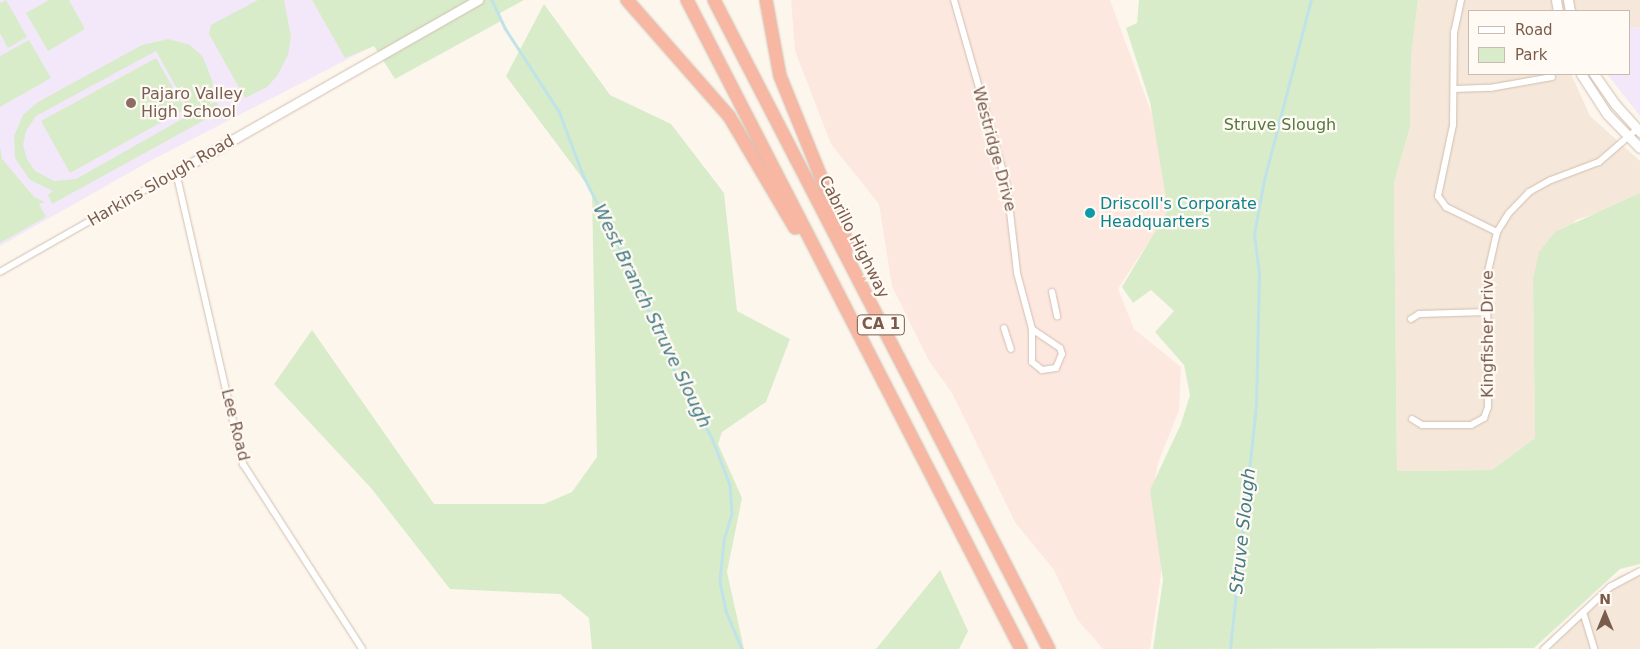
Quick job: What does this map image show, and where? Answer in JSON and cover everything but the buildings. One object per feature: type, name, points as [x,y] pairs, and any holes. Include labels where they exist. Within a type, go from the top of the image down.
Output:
[{"type":"highway","points":[[627,0],[729,116],[805,244],[834,286]]},
{"type":"highway","name":"CA 1","points":[[687,0],[1021,649]]},
{"type":"highway","name":"Cabrillo Highway","points":[[714,0],[1049,649]]},
{"type":"highway","points":[[766,0],[780,76],[871,305]]},
{"type":"street","name":"Harkins Slough Road","points":[[0,272],[478,0]]},
{"type":"street","name":"Westridge Drive","points":[[954,0],[1007,186],[1017,273],[1032,329],[1032,362],[1042,370],[1056,368],[1062,354],[1060,348],[1032,329]]},
{"type":"street","points":[[1462,0],[1454,32],[1452,132],[1438,196],[1446,207],[1497,232]]},
{"type":"street","points":[[1582,75],[1597,100],[1628,138],[1640,148]]},
{"type":"street","points":[[1595,75],[1638,131]]},
{"type":"street","points":[[1454,89],[1490,88],[1552,77]]},
{"type":"street","name":"Kingfisher Drive","points":[[1412,419],[1422,425],[1471,425],[1484,418],[1488,406],[1488,266],[1497,232],[1509,213],[1529,192],[1551,180],[1592,166],[1638,131]]},
{"type":"street","name":"Lee Road","points":[[176,172],[243,464],[362,649]]},
{"type":"street","points":[[1052,292],[1056,316]]},
{"type":"street","points":[[1412,319],[1419,314],[1487,312]]},
{"type":"street","points":[[1004,328],[1011,349]]},
{"type":"street","points":[[1544,649],[1616,582],[1640,571]]},
{"type":"street","points":[[1583,612],[1594,649]]},
{"type":"shaded area","name":"Pajaro Valley High School","points":[[0,0],[344,0],[375,45],[150,161],[0,246]]},
{"type":"shaded area","points":[[791,0],[1110,0],[1157,128],[1168,212],[1118,289],[1134,329],[1181,367],[1179,410],[1158,463],[1152,495],[1163,560],[1150,649],[1103,649],[1077,619],[1054,570],[1015,522],[952,393],[929,361],[892,286],[879,204],[831,144],[795,51]]},
{"type":"shaded area","points":[[1418,0],[1640,0],[1640,28],[1630,27],[1630,10],[1468,10],[1468,75],[1571,75],[1590,116],[1640,161],[1640,193],[1609,209],[1576,220],[1533,279],[1535,438],[1492,470],[1397,471],[1394,183],[1410,127],[1411,56]]},
{"type":"shaded area","points":[[1630,27],[1640,28],[1640,116],[1608,75],[1630,75]]},
{"type":"shaded area","points":[[1640,569],[1640,649],[1537,649],[1619,576]]},
{"type":"green space","points":[[6,0],[27,37],[8,48],[0,33],[0,3]]},
{"type":"green space","points":[[49,0],[69,0],[85,29],[48,51],[26,13]]},
{"type":"green space","points":[[258,0],[284,0],[291,37],[288,55],[277,76],[267,87],[245,98],[209,34],[211,25]]},
{"type":"green space","points":[[312,0],[524,0],[500,13],[501,21],[395,79],[374,46],[345,58]]},
{"type":"green space","name":"Struve Slough","points":[[1139,0],[1418,0],[1411,57],[1410,127],[1394,183],[1397,471],[1492,470],[1535,438],[1533,279],[1539,252],[1555,232],[1640,193],[1640,564],[1620,569],[1534,648],[1153,649],[1163,580],[1150,490],[1181,424],[1190,395],[1184,365],[1155,332],[1174,311],[1151,290],[1133,303],[1122,287],[1168,210],[1150,102],[1126,28],[1137,23]]},
{"type":"green space","name":"West Branch Struve Slough","points":[[544,4],[610,95],[671,124],[724,193],[737,311],[790,339],[766,402],[722,432],[718,444],[742,498],[727,572],[744,649],[592,649],[589,618],[560,594],[450,589],[371,488],[274,384],[312,330],[434,504],[544,504],[572,492],[597,457],[592,191],[506,76]]},
{"type":"green space","points":[[168,39],[190,45],[203,57],[213,83],[210,104],[216,102],[221,111],[52,204],[48,195],[53,191],[30,180],[15,158],[14,136],[23,115],[38,102],[142,45]],"holes":[[[156,51],[191,114],[76,179],[54,181],[35,171],[27,159],[23,145],[26,131],[36,116]]]},
{"type":"green space","points":[[29,40],[51,78],[0,107],[0,56]]},
{"type":"green space","points":[[156,58],[185,109],[70,173],[41,121]]},
{"type":"green space","points":[[0,147],[2,159],[34,197],[45,202],[39,204],[46,217],[0,243]]},
{"type":"green space","points":[[940,570],[968,631],[959,649],[876,649]]},
{"type":"waterway","name":"West Branch Struve Slough","points":[[492,0],[505,28],[559,111],[584,177],[638,284],[672,366],[712,438],[730,485],[732,514],[724,541],[720,582],[726,611],[742,649]]},
{"type":"waterway","name":"Struve Slough","points":[[1230,649],[1256,405],[1259,274],[1254,234],[1264,180],[1311,0]]},
{"type":"place","name":"Pajaro Valley High School","points":[[131,103]]},
{"type":"place","name":"Driscoll's Corporate Headquarters","points":[[1090,213]]}]
